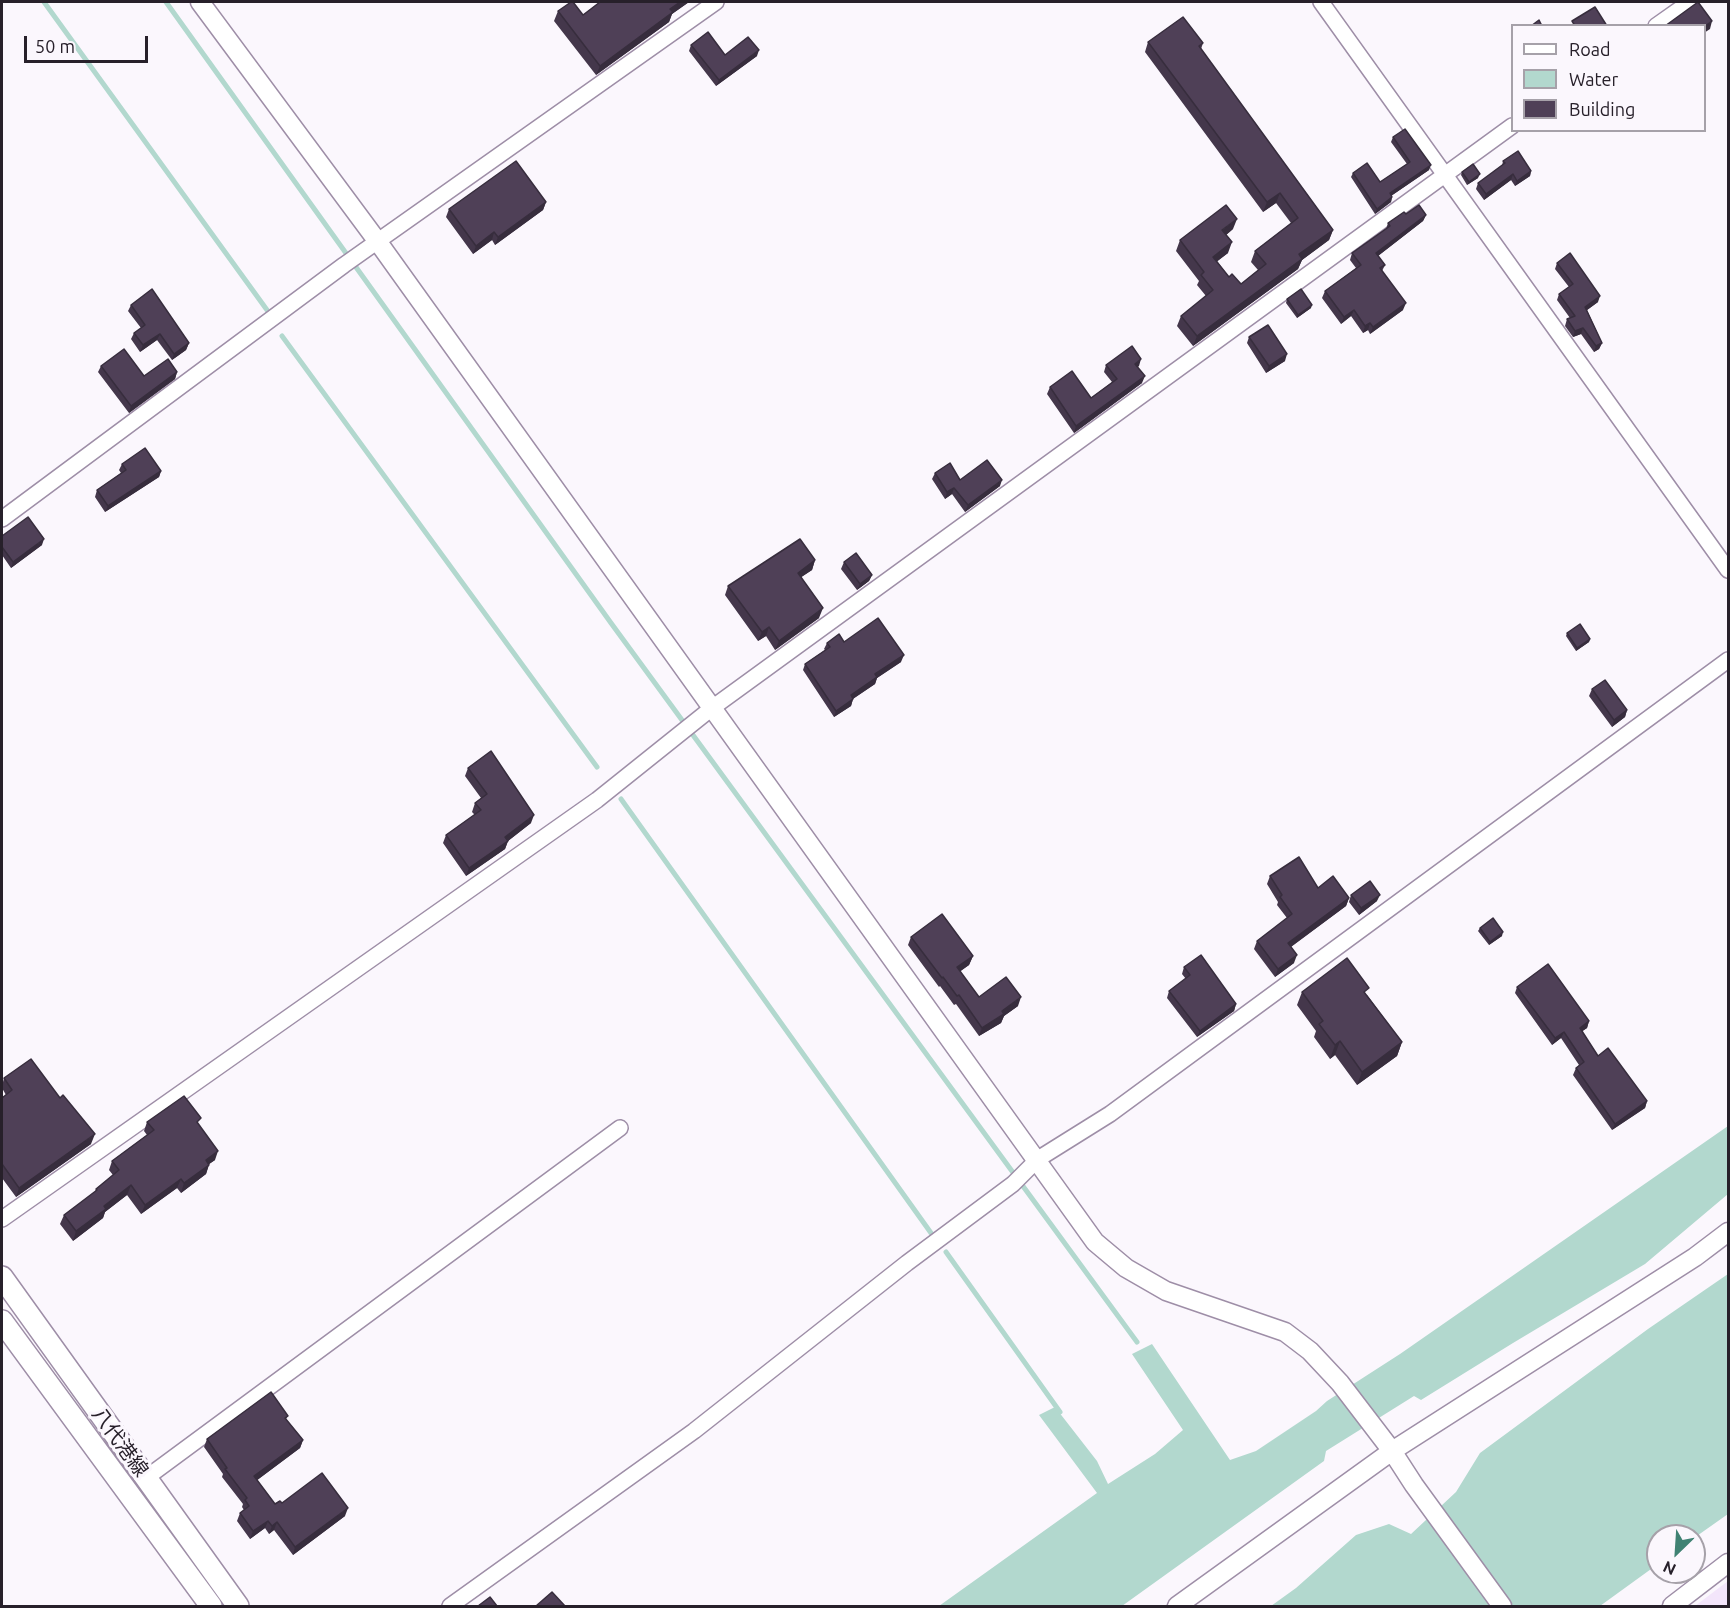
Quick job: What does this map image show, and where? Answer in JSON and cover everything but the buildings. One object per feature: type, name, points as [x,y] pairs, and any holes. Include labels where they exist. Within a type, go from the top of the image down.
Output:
[{"type":"main road","name":"八代港線","points":[[2,1277],[238,1606]]},
{"type":"main road","name":"八代港線","points":[[2,1321],[211,1606]]},
{"type":"street","points":[[200,2],[1038,1159],[1095,1242],[1126,1268],[1166,1292],[1285,1332],[1310,1351],[1340,1383],[1392,1451],[1502,1606]]},
{"type":"street","points":[[2,519],[344,266],[716,2]]},
{"type":"street","points":[[1321,2],[1728,570]]},
{"type":"street","points":[[1659,24],[1690,2]]},
{"type":"street","points":[[2,1219],[597,800],[712,708],[1511,127]]},
{"type":"street","points":[[450,1606],[694,1431],[907,1263],[1013,1184],[1038,1159],[1110,1114],[1728,660]]},
{"type":"street","points":[[146,1478],[620,1128]]},
{"type":"street","points":[[1177,1606],[1392,1451],[1695,1257],[1728,1232]]},
{"type":"street","points":[[1672,1606],[1728,1563]]},
{"type":"shaded area","points":[[1728,1581],[1728,1606],[1695,1606]]},
{"type":"water","points":[[1728,1126],[1728,1194],[1645,1264],[1421,1400],[1414,1396],[1326,1451],[1324,1461],[1122,1606],[939,1606],[1097,1493],[1039,1415],[1055,1407],[1097,1461],[1108,1484],[1155,1454],[1183,1430],[1132,1354],[1152,1344],[1230,1460],[1256,1451]]},
{"type":"water","points":[[1728,1274],[1728,1514],[1706,1530],[1706,1524],[1646,1524],[1646,1573],[1600,1606],[1271,1606],[1296,1588],[1356,1535],[1389,1524],[1411,1534],[1456,1492],[1480,1453],[1648,1329]]},
{"type":"waterway","points":[[44,2],[267,310]]},
{"type":"waterway","points":[[166,2],[611,623],[1137,1342]]},
{"type":"waterway","points":[[282,336],[597,767]]},
{"type":"waterway","points":[[621,799],[931,1233]]},
{"type":"waterway","points":[[946,1252],[1060,1412]]}]
